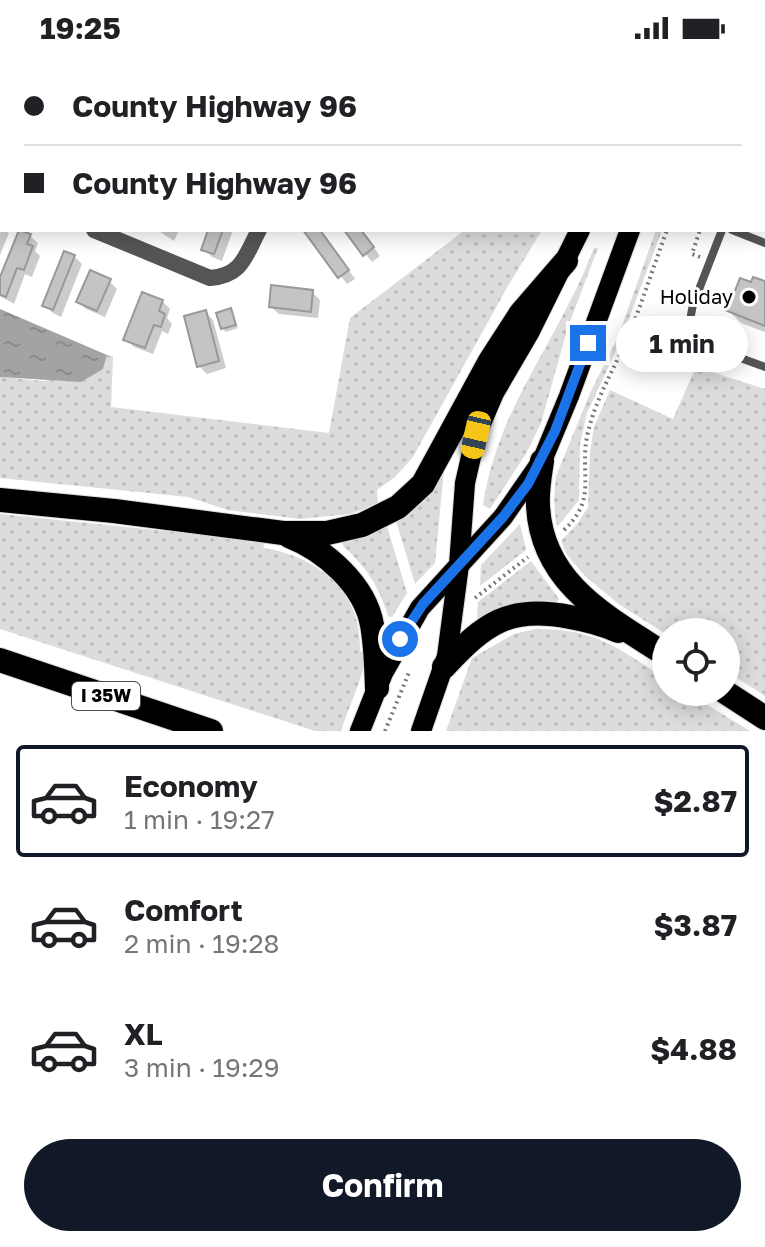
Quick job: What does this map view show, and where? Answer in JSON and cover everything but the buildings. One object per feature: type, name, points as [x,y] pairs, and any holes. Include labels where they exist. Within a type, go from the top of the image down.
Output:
[{"type":"highway","points":[[0,500],[283,533],[327,533],[362,525],[387,514],[423,484],[513,325],[566,261]]},
{"type":"highway","points":[[542,461],[537,506],[551,560],[570,587],[652,645]]},
{"type":"highway","points":[[283,533],[309,545],[338,567],[364,603],[372,622],[375,695]]},
{"type":"highway","points":[[444,667],[465,644],[493,624],[527,613],[555,614],[603,625],[652,647]]},
{"type":"highway","name":"I 35W","points":[[0,660],[211,731]]},
{"type":"highway","points":[[740,702],[765,718]]},
{"type":"main road","points":[[423,725],[444,667],[459,565],[465,483],[476,435],[494,393],[579,232]]},
{"type":"main road","points":[[360,731],[400,639],[420,608],[503,517],[542,461],[629,232]]},
{"type":"street","points":[[99,232],[210,278],[223,277],[235,271],[258,232]]},
{"type":"lane","points":[[721,232],[693,305],[690,318],[693,333],[703,342],[765,367]]},
{"type":"lane","points":[[737,232],[765,243]]},
{"type":"path","points":[[560,533],[576,518],[585,501],[585,451],[593,415],[644,298],[666,232]]},
{"type":"path","points":[[474,598],[531,554]]},
{"type":"path","points":[[385,731],[394,709]]},
{"type":"shaded area","points":[[462,232],[541,232],[413,457],[395,477],[377,490],[378,504],[350,514],[300,519],[228,510],[188,497],[0,478],[0,377],[44,381],[103,369],[107,355],[113,356],[111,407],[329,433],[350,318]]},
{"type":"shaded area","points":[[655,232],[661,232],[621,340],[587,413],[580,444],[579,500],[558,526],[554,499],[556,476],[591,391],[618,337]]},
{"type":"shaded area","points":[[594,248],[598,248],[568,327],[541,423],[527,452],[490,509],[483,505],[497,448],[518,398],[577,287]]},
{"type":"shaded area","points":[[696,367],[765,389],[765,696],[740,680],[740,618],[652,618],[652,625],[620,605],[585,576],[567,555],[561,541],[588,507],[594,427],[610,390],[673,419]]},
{"type":"shaded area","points":[[441,469],[444,470],[435,563],[415,584],[396,521]]},
{"type":"shaded area","points":[[0,514],[263,541],[264,548],[302,559],[319,569],[345,594],[359,630],[360,651],[367,652],[341,731],[315,731],[0,629]]},
{"type":"shaded area","points":[[520,524],[526,550],[480,586],[481,565]]},
{"type":"shaded area","points":[[387,526],[407,593],[392,617],[388,616],[371,578],[342,542]]},
{"type":"shaded area","points":[[531,561],[559,599],[556,604],[477,620],[478,602]]},
{"type":"shaded area","points":[[535,629],[591,636],[652,670],[652,706],[709,706],[750,731],[446,731],[472,658],[514,634]]},
{"type":"water","points":[[0,309],[107,355],[103,369],[81,382],[0,377]]},
{"type":"place","name":"Holiday","points":[[749,297]]},
{"type":"route","points":[[400,639],[423,604],[503,517],[528,484],[555,431],[588,343]]}]
